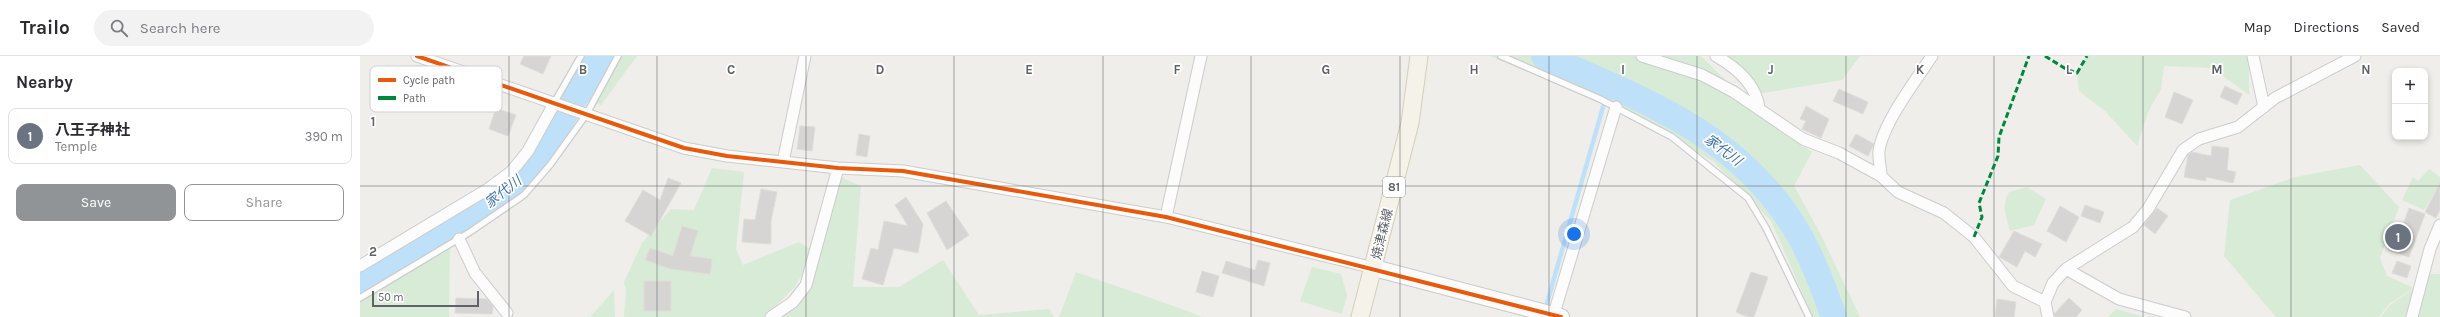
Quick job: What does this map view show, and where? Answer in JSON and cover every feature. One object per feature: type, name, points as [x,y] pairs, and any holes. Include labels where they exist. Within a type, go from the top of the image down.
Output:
[{"type":"main road","name":"焼津森線","points":[[1360,317],[1374,268],[1410,123],[1419,56]]},
{"type":"street","points":[[417,56],[446,66]]},
{"type":"street","points":[[782,162],[805,56]]},
{"type":"street","points":[[1166,217],[1201,56]]},
{"type":"street","points":[[1642,56],[1702,75],[1758,108],[1803,139],[1839,153],[1881,176],[1898,192],[1944,214],[1974,237],[2013,286],[2045,302]]},
{"type":"street","points":[[1716,56],[1748,80],[1757,94],[1758,108]]},
{"type":"street","points":[[1881,176],[1879,152],[1883,139],[1894,116],[1932,56]]},
{"type":"street","points":[[2253,56],[2264,107]]},
{"type":"street","points":[[2048,317],[2045,302],[2053,283],[2066,268],[2133,226],[2148,209],[2182,150],[2199,139],[2238,127],[2275,98],[2355,56]]},
{"type":"street","points":[[502,86],[684,148],[727,156],[838,168],[903,171],[1166,217],[1374,268],[1556,316],[1612,105]]},
{"type":"street","points":[[360,266],[488,188],[511,172],[528,150],[554,104]]},
{"type":"street","points":[[771,317],[793,302],[806,285],[838,168]]},
{"type":"street","points":[[2412,317],[2430,249],[2440,225]]},
{"type":"street","points":[[459,239],[475,273],[507,313]]},
{"type":"street","points":[[2066,268],[2119,300],[2185,317]]},
{"type":"lane","points":[[554,104],[581,56]]},
{"type":"lane","points":[[360,298],[459,239],[524,195],[550,165],[618,56]]},
{"type":"lane","points":[[1501,56],[1600,99],[1672,137],[1748,198],[1766,228],[1809,317]]},
{"type":"green space","points":[[582,56],[637,56],[601,105],[563,94]]},
{"type":"green space","points":[[1490,56],[1650,56],[1701,76],[1663,56],[1701,56],[1743,98],[1727,91],[1812,152],[1794,186],[1820,233],[1860,317],[1813,317],[1771,221],[1714,162],[1646,121]]},
{"type":"green space","points":[[1715,56],[1860,56],[1842,80],[1757,94]]},
{"type":"green space","points":[[2087,56],[2249,56],[2249,95],[2212,68],[2164,66],[2161,89],[2148,112],[2137,146],[2106,112],[2079,91],[2077,73]]},
{"type":"green space","points":[[550,114],[570,127],[524,186],[483,219],[360,295],[360,268],[512,174]]},
{"type":"green space","points":[[2360,165],[2399,207],[2380,258],[2387,276],[2412,287],[2411,290],[2389,304],[2379,317],[2276,317],[2224,256],[2230,200],[2295,177]]},
{"type":"green space","points":[[712,168],[744,172],[736,249],[743,265],[799,242],[814,252],[836,175],[861,186],[853,287],[899,287],[943,260],[979,315],[1050,309],[1054,317],[768,317],[793,302],[814,254],[794,288],[765,317],[624,317],[626,291],[624,282],[642,243],[671,209],[694,210]]},
{"type":"green space","points":[[2429,169],[2440,177],[2440,183],[2424,210],[2402,200],[2413,177],[2418,181]]},
{"type":"green space","points":[[2027,187],[2046,199],[2034,225],[2010,231],[2005,211],[2005,202],[2009,192]]},
{"type":"green space","points":[[450,244],[449,317],[360,317],[360,299]]},
{"type":"green space","points":[[1312,267],[1341,274],[1347,295],[1342,314],[1300,301]]},
{"type":"green space","points":[[2423,268],[2424,274],[2440,274],[2440,317],[2381,317],[2390,305],[2412,290]]},
{"type":"green space","points":[[1076,272],[1185,310],[1202,317],[1059,317]]},
{"type":"green space","points":[[614,290],[615,317],[590,317]]},
{"type":"green space","points":[[2116,309],[2145,317],[2108,317]]},
{"type":"building","points":[[524,56],[551,56],[543,74],[520,64]]},
{"type":"building","points":[[2225,86],[2242,94],[2237,105],[2220,97]]},
{"type":"building","points":[[1839,89],[1868,102],[1863,114],[1833,101]]},
{"type":"building","points":[[2174,92],[2193,100],[2182,124],[2165,117]]},
{"type":"building","points":[[1806,106],[1829,119],[1821,138],[1802,129],[1806,121],[1800,119]]},
{"type":"building","points":[[502,110],[516,115],[508,136],[489,129],[495,112],[502,112]]},
{"type":"building","points":[[800,126],[815,127],[812,151],[797,149]]},
{"type":"building","points":[[859,134],[870,136],[867,157],[856,155]]},
{"type":"building","points":[[1856,134],[1874,144],[1868,156],[1849,146]]},
{"type":"building","points":[[2212,146],[2229,148],[2227,170],[2236,172],[2233,183],[2206,177],[2206,181],[2184,177],[2188,155],[2192,152],[2211,156]]},
{"type":"building","points":[[668,178],[681,183],[651,236],[625,221],[643,190],[660,200]]},
{"type":"building","points":[[2440,183],[2440,210],[2436,218],[2425,212]]},
{"type":"building","points":[[761,189],[777,192],[771,221],[771,244],[742,242],[744,219],[755,220]]},
{"type":"building","points":[[906,197],[923,224],[918,253],[894,248],[883,285],[862,279],[871,248],[878,250],[884,221],[908,226],[895,205]]},
{"type":"building","points":[[946,201],[969,235],[947,250],[927,213]]},
{"type":"building","points":[[2085,205],[2104,212],[2100,223],[2081,216]]},
{"type":"building","points":[[2060,206],[2079,217],[2066,242],[2047,231]]},
{"type":"building","points":[[2157,208],[2168,216],[2155,234],[2144,225]]},
{"type":"building","points":[[2409,208],[2425,214],[2409,257],[2388,250],[2398,224],[2403,225]]},
{"type":"building","points":[[682,226],[698,231],[690,256],[712,259],[710,274],[671,269],[645,260],[650,248],[673,256]]},
{"type":"building","points":[[2014,231],[2042,244],[2035,257],[2025,251],[2017,267],[1999,257]]},
{"type":"building","points":[[1258,260],[1270,263],[1264,286],[1222,273],[1226,261],[1255,270]]},
{"type":"building","points":[[2397,261],[2411,266],[2407,278],[2392,273]]},
{"type":"building","points":[[1202,271],[1219,276],[1213,297],[1196,292]]},
{"type":"building","points":[[1751,272],[1768,277],[1754,317],[1748,317],[1736,312]]},
{"type":"building","points":[[644,281],[671,281],[671,311],[644,311]]},
{"type":"building","points":[[456,298],[487,299],[493,306],[492,314],[455,313]]},
{"type":"building","points":[[2069,298],[2082,310],[2076,317],[2055,317],[2054,314]]},
{"type":"building","points":[[1997,299],[2016,302],[2014,317],[1995,317]]},
{"type":"waterway","name":"家代川","points":[[360,283],[492,202],[521,179],[545,147],[601,56]]},
{"type":"waterway","name":"家代川","points":[[1544,56],[1650,104],[1684,122],[1715,143],[1745,167],[1771,195],[1795,228],[1812,261],[1834,317]]},
{"type":"waterway","points":[[1547,303],[1603,107],[1611,86]]},
{"type":"marked path","points":[[1974,237],[1982,217],[1979,203],[1998,156],[1999,137],[2029,56]]},
{"type":"marked path","points":[[2045,56],[2066,69],[2077,73],[2087,56]]},
{"type":"cycle path","points":[[417,56],[446,66]]},
{"type":"cycle path","points":[[502,85],[684,148],[727,156],[838,168],[903,171],[1166,217],[1561,317]]},
{"type":"place","name":"八王子神社","points":[[2398,237]]}]
